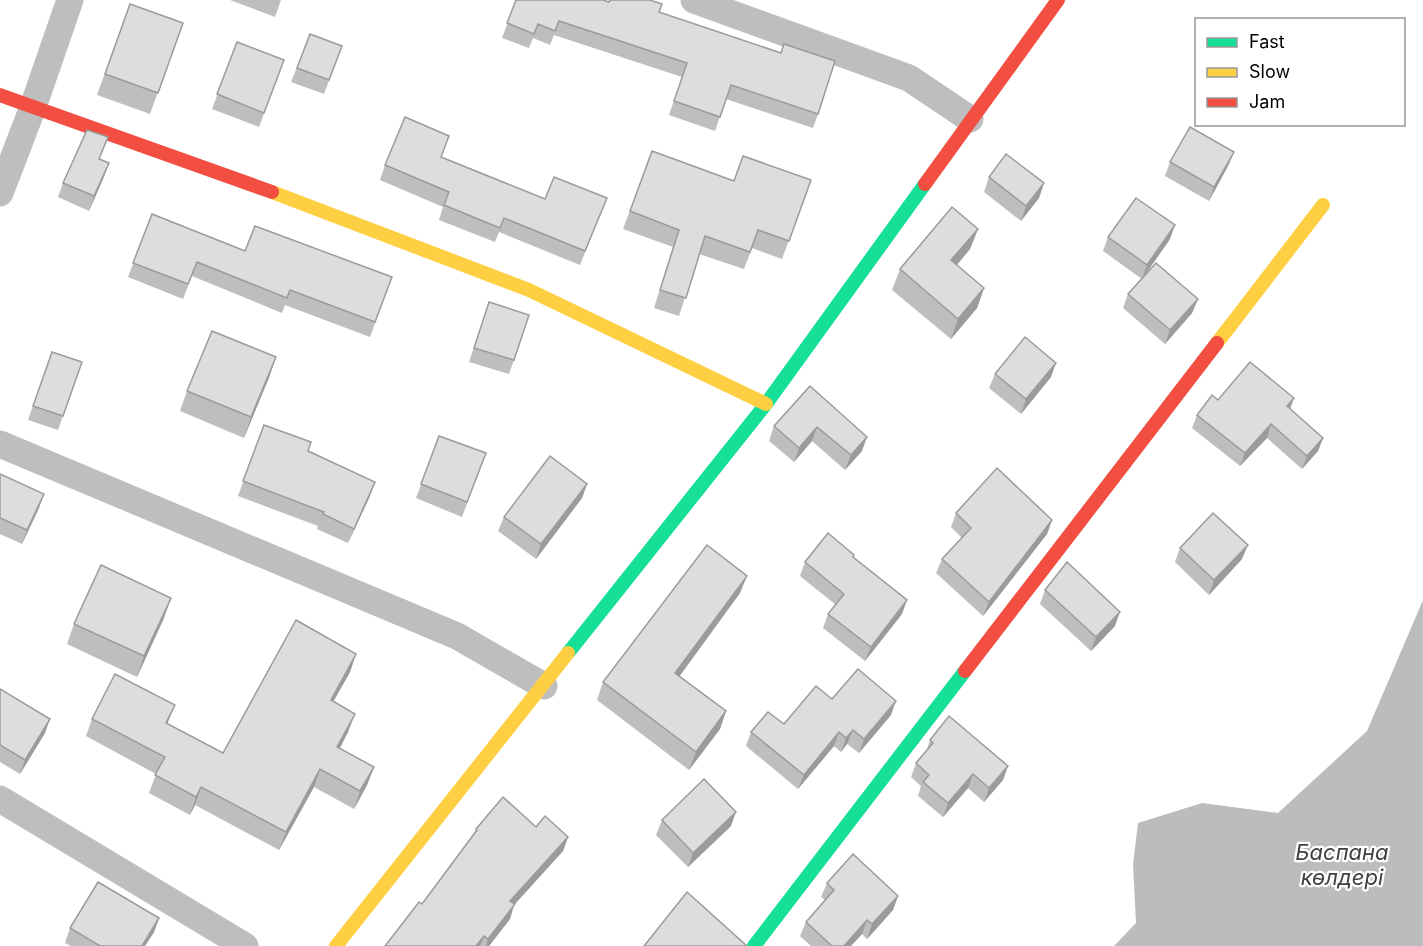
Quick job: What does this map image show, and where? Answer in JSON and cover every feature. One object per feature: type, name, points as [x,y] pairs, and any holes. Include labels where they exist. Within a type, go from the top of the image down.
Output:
[{"type":"street","points":[[0,193],[70,0]]},
{"type":"street","points":[[694,0],[909,78],[970,120]]},
{"type":"street","points":[[336,946],[766,404],[1058,0]]},
{"type":"street","points":[[0,95],[275,193],[529,290],[766,404]]},
{"type":"street","points":[[754,946],[1323,205]]},
{"type":"street","points":[[0,444],[457,636],[544,686]]},
{"type":"street","points":[[0,799],[246,946]]},
{"type":"water","name":"Баспана көлдері","points":[[1423,600],[1423,946],[1114,946],[1136,923],[1133,864],[1138,823],[1202,803],[1278,813],[1367,731]]},
{"type":"building","points":[[516,0],[603,0],[609,2],[610,0],[650,0],[662,4],[659,12],[781,53],[784,44],[835,61],[818,114],[731,85],[720,117],[674,101],[687,63],[559,21],[555,31],[538,24],[534,34],[507,23]]},
{"type":"building","points":[[130,4],[183,23],[158,93],[105,74]]},
{"type":"building","points":[[310,34],[342,46],[329,80],[297,68]]},
{"type":"building","points":[[237,42],[284,60],[264,113],[217,94]]},
{"type":"building","points":[[405,117],[449,136],[441,157],[545,199],[554,177],[607,198],[585,251],[504,218],[500,228],[444,205],[449,192],[385,165]]},
{"type":"building","points":[[1190,127],[1234,152],[1214,187],[1170,162]]},
{"type":"building","points":[[87,130],[108,137],[99,159],[109,163],[94,196],[63,183]]},
{"type":"building","points":[[652,151],[734,181],[743,156],[811,180],[789,241],[758,230],[750,252],[705,236],[686,298],[660,290],[679,230],[630,211]]},
{"type":"building","points":[[1006,154],[1044,183],[1026,206],[989,177]]},
{"type":"building","points":[[1136,198],[1175,225],[1147,265],[1108,237]]},
{"type":"building","points":[[952,207],[978,229],[951,260],[984,288],[958,319],[900,269]]},
{"type":"building","points":[[152,214],[245,251],[255,226],[392,277],[375,322],[290,290],[287,298],[197,262],[188,284],[133,263]]},
{"type":"building","points":[[1156,263],[1198,299],[1170,330],[1128,294]]},
{"type":"building","points":[[489,302],[529,315],[514,360],[474,348]]},
{"type":"building","points":[[212,331],[276,357],[251,417],[187,391]]},
{"type":"building","points":[[1025,337],[1056,363],[1026,399],[995,374]]},
{"type":"building","points":[[52,352],[82,362],[63,416],[33,406]]},
{"type":"building","points":[[1250,362],[1294,398],[1287,406],[1323,438],[1307,456],[1271,424],[1245,453],[1197,415],[1212,395],[1218,400]]},
{"type":"building","points":[[810,386],[867,437],[851,455],[817,427],[799,448],[774,426]]},
{"type":"building","points":[[264,425],[311,442],[308,451],[375,482],[354,529],[323,514],[324,512],[243,481]]},
{"type":"building","points":[[439,436],[486,453],[467,502],[421,484]]},
{"type":"building","points":[[550,456],[587,484],[541,544],[504,517]]},
{"type":"building","points":[[997,468],[1052,520],[989,602],[942,559],[971,528],[956,513]]},
{"type":"building","points":[[0,474],[44,494],[27,530],[0,518]]},
{"type":"building","points":[[1213,513],[1248,545],[1214,580],[1180,548]]},
{"type":"building","points":[[828,533],[854,555],[853,557],[907,600],[871,647],[828,614],[844,594],[805,562]]},
{"type":"building","points":[[707,545],[747,576],[675,673],[726,711],[696,752],[603,682]]},
{"type":"building","points":[[1067,562],[1120,612],[1096,637],[1045,590]]},
{"type":"building","points":[[101,565],[171,598],[144,656],[74,624]]},
{"type":"building","points":[[296,620],[356,654],[331,700],[355,714],[337,747],[374,767],[360,791],[320,769],[286,832],[201,787],[196,797],[155,775],[165,757],[92,719],[115,674],[175,705],[166,723],[223,753]]},
{"type":"building","points":[[858,669],[896,701],[864,739],[853,730],[846,738],[839,732],[804,775],[751,732],[768,712],[784,724],[816,686],[832,699]]},
{"type":"building","points":[[0,689],[50,719],[25,760],[0,745]]},
{"type":"building","points":[[949,716],[1008,766],[989,788],[973,774],[948,803],[923,782],[929,775],[916,763],[933,743],[930,740]]},
{"type":"building","points":[[704,779],[736,812],[693,853],[662,820]]},
{"type":"building","points":[[503,797],[536,827],[545,816],[568,837],[510,901],[515,904],[488,939],[484,936],[476,946],[385,946],[419,902],[422,904],[476,829]]},
{"type":"building","points":[[853,854],[898,896],[872,924],[867,920],[844,946],[832,946],[806,922],[834,890],[827,883]]},
{"type":"building","points":[[98,882],[159,918],[142,946],[100,946],[70,928]]},
{"type":"building","points":[[687,892],[747,946],[644,946]]},
{"type":"traffic: fast","points":[[568,653],[766,404],[925,184]]},
{"type":"traffic: fast","points":[[754,946],[965,671]]},
{"type":"traffic: slow","points":[[272,192],[529,290],[766,404]]},
{"type":"traffic: slow","points":[[1217,343],[1323,205]]},
{"type":"traffic: slow","points":[[336,946],[568,653]]},
{"type":"traffic: jam","points":[[925,184],[1058,0]]},
{"type":"traffic: jam","points":[[0,95],[272,192]]},
{"type":"traffic: jam","points":[[965,671],[1217,343]]}]
